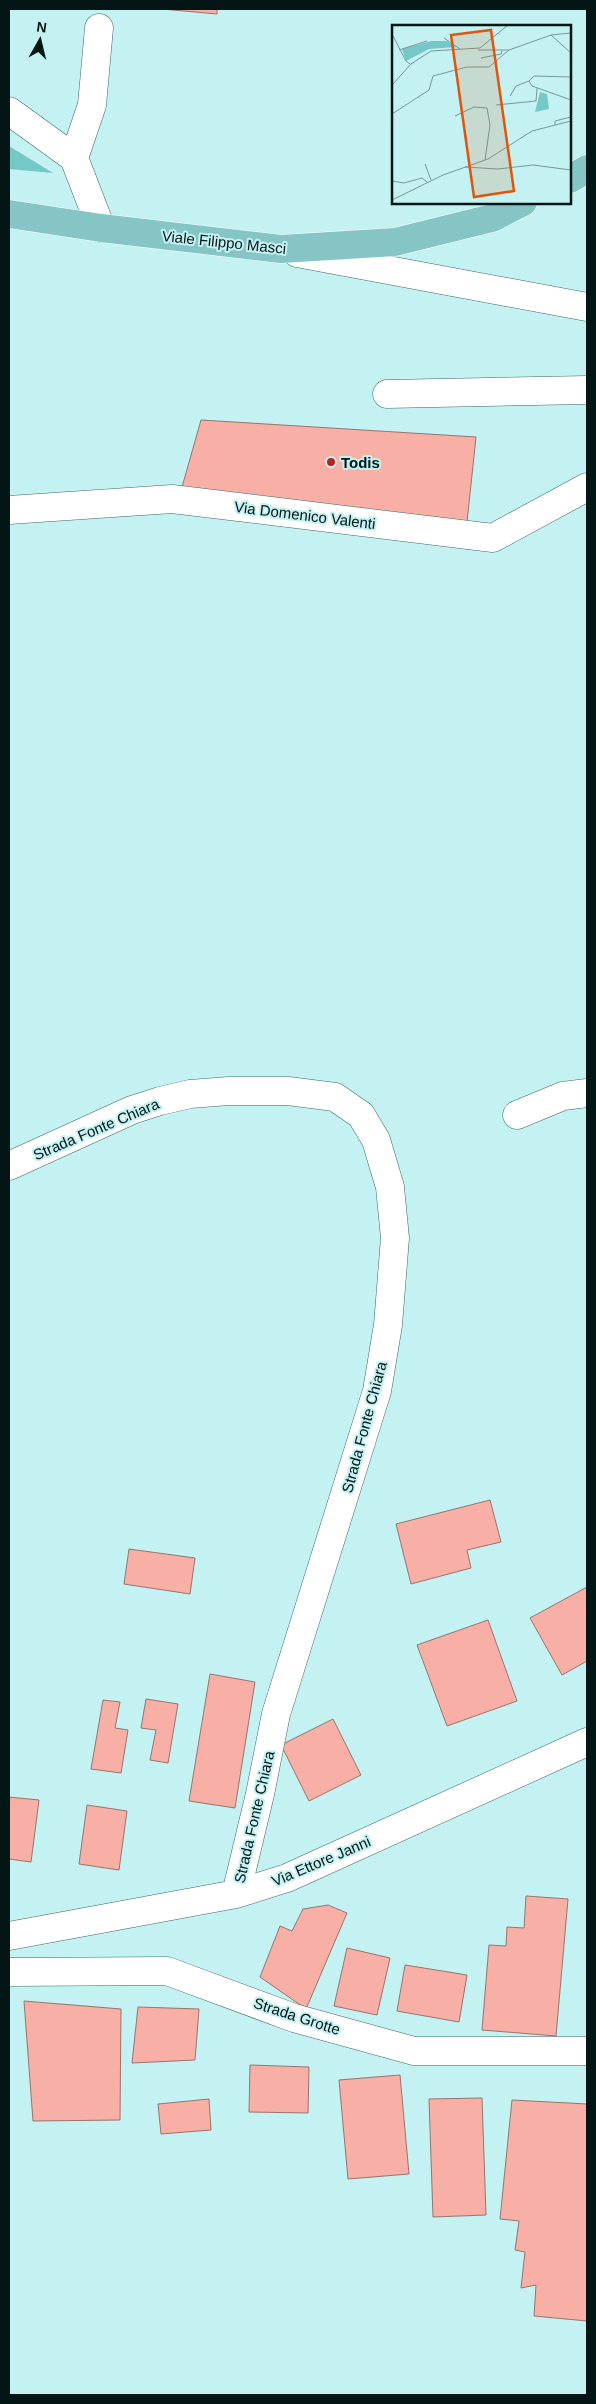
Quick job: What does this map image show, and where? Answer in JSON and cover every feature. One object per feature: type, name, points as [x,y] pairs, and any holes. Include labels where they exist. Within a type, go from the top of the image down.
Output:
[{"type":"main road","points":[[571,178],[587,169]]},
{"type":"main road","name":"Viale Filippo Masci","points":[[9,214],[101,228],[281,249],[396,242],[492,218],[519,204]]},
{"type":"street","points":[[74,158],[92,105],[99,28]]},
{"type":"street","points":[[9,111],[74,158],[101,228]]},
{"type":"street","points":[[281,249],[587,307]]},
{"type":"street","points":[[387,394],[587,390]]},
{"type":"street","name":"Via Domenico Valenti","points":[[9,510],[172,499],[493,538],[587,487]]},
{"type":"street","name":"Strada Fonte Chiara","points":[[9,1166],[132,1110],[190,1094],[229,1091],[288,1091],[335,1098],[361,1115],[376,1140],[390,1188],[396,1238],[388,1325],[377,1391],[276,1714],[260,1794],[236,1894]]},
{"type":"street","points":[[517,1115],[563,1096],[587,1093]]},
{"type":"street","name":"Via Ettore Janni","points":[[9,1936],[236,1894],[287,1878],[587,1742]]},
{"type":"street","name":"Strada Grotte","points":[[9,1972],[167,1970],[294,2018],[414,2051],[587,2051]]},
{"type":"shaded area","points":[[9,146],[53,173],[9,169]]},
{"type":"building","points":[[162,9],[217,9],[217,14]]},
{"type":"building","name":"Todis","points":[[201,420],[476,437],[467,522],[182,487]]},
{"type":"building","points":[[490,1500],[501,1542],[467,1550],[471,1568],[411,1584],[396,1524]]},
{"type":"building","points":[[129,1549],[195,1558],[190,1594],[124,1584]]},
{"type":"building","points":[[587,1587],[587,1661],[562,1675],[530,1618]]},
{"type":"building","points":[[488,1620],[517,1701],[447,1726],[417,1645]]},
{"type":"building","points":[[210,1674],[255,1682],[235,1808],[189,1801]]},
{"type":"building","points":[[146,1699],[178,1704],[168,1763],[150,1760],[156,1730],[141,1728]]},
{"type":"building","points":[[103,1700],[120,1702],[115,1728],[128,1730],[121,1773],[91,1769]]},
{"type":"building","points":[[333,1719],[361,1775],[309,1801],[281,1745]]},
{"type":"building","points":[[9,1797],[39,1800],[31,1862],[9,1859]]},
{"type":"building","points":[[87,1805],[127,1811],[119,1870],[79,1864]]},
{"type":"building","points":[[526,1896],[568,1899],[556,2036],[482,2030],[489,1945],[506,1946],[507,1927],[524,1928]]},
{"type":"building","points":[[328,1905],[347,1913],[306,2009],[260,1977],[280,1926],[292,1931],[303,1909]]},
{"type":"building","points":[[347,1948],[390,1958],[377,2015],[334,2006]]},
{"type":"building","points":[[405,1965],[467,1975],[459,2022],[397,2011]]},
{"type":"building","points":[[24,2001],[121,2009],[120,2120],[33,2121]]},
{"type":"building","points":[[138,2007],[199,2009],[195,2060],[132,2063]]},
{"type":"building","points":[[250,2065],[309,2067],[308,2113],[249,2112]]},
{"type":"building","points":[[400,2075],[409,2174],[348,2179],[339,2080]]},
{"type":"building","points":[[482,2098],[486,2215],[433,2217],[429,2099]]},
{"type":"building","points":[[209,2099],[211,2130],[161,2134],[158,2104]]},
{"type":"building","points":[[512,2100],[587,2104],[587,2321],[534,2316],[536,2285],[521,2288],[525,2252],[515,2250],[519,2221],[500,2219]]},
{"type":"place","name":"Todis","points":[[331,462]]}]
